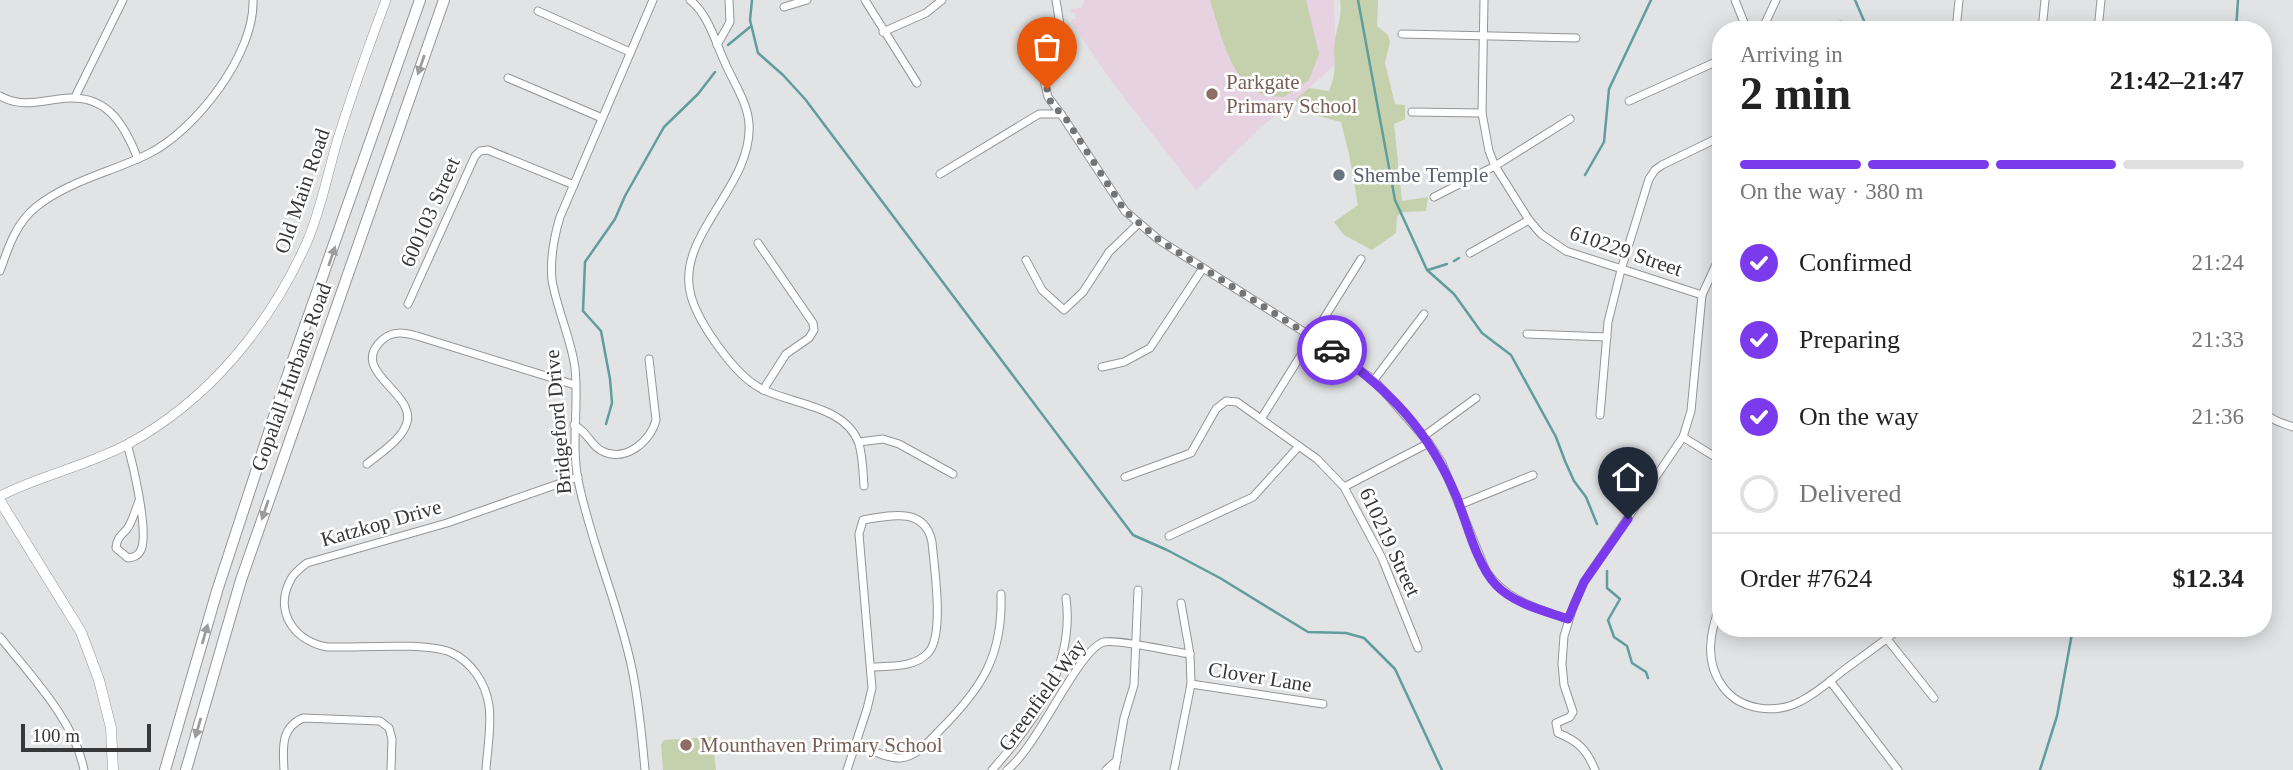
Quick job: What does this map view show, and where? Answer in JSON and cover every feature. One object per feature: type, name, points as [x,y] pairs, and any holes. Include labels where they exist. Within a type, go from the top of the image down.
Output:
[{"type":"main road","name":"Gopalall Hurbans Road","points":[[165,770],[217,591],[282,394],[421,0]]},
{"type":"main road","name":"Gopalall Hurbans Road","points":[[186,770],[241,580],[444,0]]},
{"type":"main road","points":[[0,501],[43,566],[81,632],[99,680],[108,716],[113,770]]},
{"type":"street","points":[[75,97],[123,0]]},
{"type":"street","points":[[0,271],[9,243],[35,207],[61,191],[138,159],[169,140],[193,118],[223,85],[239,57],[248,35],[253,0]]},
{"type":"street","name":"Old Main Road","points":[[0,496],[127,444],[199,394],[236,356],[267,316],[288,282],[308,239],[353,89],[386,0]]},
{"type":"street","name":"Bridgeford Drive","points":[[645,770],[632,669],[616,607],[590,528],[578,477],[572,349],[552,279],[554,238],[653,0]]},
{"type":"street","points":[[690,0],[705,18],[749,121],[749,135],[740,171],[696,246],[690,284],[691,296],[700,317],[745,379],[763,390],[837,418],[848,427],[859,442],[864,486]]},
{"type":"street","points":[[717,45],[730,22],[729,0]]},
{"type":"street","points":[[784,7],[807,0]]},
{"type":"street","points":[[865,0],[917,83]]},
{"type":"street","points":[[883,32],[926,13],[942,0]]},
{"type":"street","points":[[1056,0],[1060,25],[1066,37],[1056,45],[1041,48],[1038,55],[1048,97],[1125,211],[1159,240],[1313,337],[1374,380],[1427,439],[1442,463],[1486,571],[1495,584],[1519,600],[1568,619]]},
{"type":"street","name":"610229 Street","points":[[1484,0],[1482,113],[1487,141],[1495,166],[1529,220],[1541,234],[1559,247],[1702,295]]},
{"type":"street","points":[[1735,0],[1743,21]]},
{"type":"street","points":[[1766,21],[1776,0]]},
{"type":"street","points":[[1957,21],[1959,0]]},
{"type":"street","points":[[2043,21],[2045,0]]},
{"type":"street","points":[[2099,21],[2101,0]]},
{"type":"street","points":[[538,11],[630,52]]},
{"type":"street","points":[[1402,34],[1576,38]]},
{"type":"street","points":[[1629,101],[1712,65]]},
{"type":"street","points":[[508,78],[602,118]]},
{"type":"street","points":[[0,96],[23,105],[75,97],[103,107],[128,133],[138,159]]},
{"type":"street","points":[[1412,112],[1482,113]]},
{"type":"street","points":[[940,174],[1039,114],[1061,114]]},
{"type":"street","points":[[1434,197],[1495,166],[1570,119]]},
{"type":"street","points":[[1600,415],[1608,322],[1643,196],[1655,170],[1712,141]]},
{"type":"street","name":"600103 Street","points":[[408,304],[475,156],[480,151],[488,150],[574,185]]},
{"type":"street","points":[[1470,253],[1529,220]]},
{"type":"street","points":[[1026,260],[1042,290],[1064,310],[1083,292],[1109,252],[1138,223]]},
{"type":"street","points":[[758,243],[813,323],[814,330],[810,338],[786,354],[763,390]]},
{"type":"street","points":[[1261,419],[1361,259]]},
{"type":"street","points":[[1102,367],[1124,362],[1150,348],[1203,268]]},
{"type":"street","points":[[1595,770],[1589,755],[1580,744],[1556,731],[1556,723],[1571,716],[1572,707],[1564,685],[1562,664],[1568,619],[1584,582],[1684,437],[1691,411],[1702,295],[1712,273]]},
{"type":"street","points":[[1374,380],[1424,314]]},
{"type":"street","points":[[367,464],[398,437],[407,424],[405,403],[379,376],[374,365],[373,352],[387,336],[399,332],[417,336],[575,385]]},
{"type":"street","points":[[1527,334],[1607,337]]},
{"type":"street","points":[[574,425],[584,430],[602,451],[627,453],[637,448],[654,428],[656,420],[649,359]]},
{"type":"street","points":[[1345,488],[1427,439],[1476,398]]},
{"type":"street","name":"610219 Street","points":[[1125,477],[1191,453],[1216,409],[1226,401],[1237,402],[1317,459],[1345,488],[1382,558],[1418,648]]},
{"type":"street","points":[[2272,418],[2293,427]]},
{"type":"street","points":[[1684,437],[1712,455]]},
{"type":"street","points":[[859,442],[883,439],[921,455],[953,474]]},
{"type":"street","points":[[127,444],[134,466],[139,501],[143,543],[140,552],[135,557],[128,558],[116,548],[117,540],[127,529],[139,501]]},
{"type":"street","points":[[1169,536],[1253,496],[1299,446]]},
{"type":"street","points":[[1459,505],[1533,475]]},
{"type":"street","name":"Katzkop Drive","points":[[486,770],[490,708],[485,688],[476,672],[465,662],[449,652],[426,648],[327,647],[311,644],[298,635],[288,619],[284,605],[286,592],[291,578],[307,563],[447,523],[578,477]]},
{"type":"street","points":[[847,770],[872,688],[872,667],[859,559],[859,534],[863,520],[884,516],[913,517],[922,520],[930,528],[937,627],[935,641],[929,653],[918,660],[902,666],[872,667]]},
{"type":"street","points":[[1115,770],[1124,718],[1135,685],[1134,645],[1138,590]]},
{"type":"street","points":[[856,744],[893,757],[909,756],[922,748],[958,712],[978,687],[993,656],[1001,620],[1001,594]]},
{"type":"street","name":"Greenfield Way","points":[[992,770],[1031,722],[1051,689],[1066,645],[1066,598]]},
{"type":"street","points":[[1174,770],[1191,684],[1190,654],[1181,603]]},
{"type":"street","points":[[1712,633],[1711,663],[1717,678],[1733,698],[1765,709],[1798,703],[1889,637]]},
{"type":"street","points":[[0,637],[76,740],[84,770]]},
{"type":"street","points":[[1887,639],[1934,698]]},
{"type":"street","name":"Greenfield Way","points":[[1007,770],[1023,755],[1094,647],[1110,642],[1190,654]]},
{"type":"street","points":[[1830,681],[1898,770]]},
{"type":"street","name":"Clover Lane","points":[[1191,684],[1324,704]]},
{"type":"street","points":[[284,770],[283,744],[286,732],[294,722],[303,718],[380,721],[389,728],[392,739],[391,770]]},
{"type":"street","points":[[1106,770],[1118,760]]},
{"type":"shaded area","name":"Parkgate Primary School","points":[[1084,0],[1334,0],[1336,64],[1263,125],[1196,190],[1112,82],[1072,23],[1072,19],[1076,19],[1071,9],[1082,8]]},
{"type":"green space","points":[[1210,0],[1306,0],[1319,54],[1309,80],[1284,97],[1264,95],[1251,88],[1234,67]]},
{"type":"green space","points":[[1340,0],[1378,0],[1377,26],[1388,35],[1390,42],[1385,63],[1395,104],[1405,105],[1405,119],[1394,124],[1402,201],[1428,197],[1426,211],[1403,212],[1397,216],[1396,233],[1372,250],[1344,235],[1334,222],[1358,205],[1341,122],[1310,112],[1295,100],[1309,88],[1329,91],[1335,70],[1334,48]]},
{"type":"green space","name":"Mounthaven Primary School","points":[[712,737],[716,770],[663,770],[661,745],[664,740]]},
{"type":"waterway","points":[[752,0],[750,20],[758,53],[805,99],[1133,535],[1220,578],[1308,632],[1346,633],[1364,638],[1395,669],[1442,770]]},
{"type":"waterway","points":[[1358,0],[1395,200],[1427,270],[1454,294],[1482,333],[1511,355],[1556,437],[1574,481],[1586,497],[1597,524]]},
{"type":"waterway","points":[[1585,175],[1604,142],[1609,89],[1651,0]]},
{"type":"waterway","points":[[1855,0],[1864,21]]},
{"type":"waterway","points":[[2237,21],[2238,0]]},
{"type":"waterway","points":[[728,45],[750,27]]},
{"type":"waterway","points":[[606,424],[612,403],[610,379],[601,331],[583,311],[585,262],[615,219],[664,127],[698,94],[715,72]]},
{"type":"waterway","points":[[1454,261],[1459,258]]},
{"type":"waterway","points":[[1428,270],[1447,264]]},
{"type":"waterway","points":[[1607,571],[1607,588],[1620,599],[1608,620],[1614,637],[1627,646],[1632,663],[1646,672],[1648,678]]},
{"type":"waterway","points":[[2040,770],[2057,716],[2071,637]]},
{"type":"way so far","points":[[1047,89],[1051,103],[1066,119],[1125,211],[1138,223],[1159,240],[1332,350]]},
{"type":"place","name":"Parkgate Primary School","points":[[1212,94]]},
{"type":"place","name":"Shembe Temple","points":[[1339,175]]},
{"type":"place","name":"Mounthaven Primary School","points":[[686,745]]},
{"type":"route","points":[[1332,350],[1374,380],[1430,443],[1442,463],[1486,571],[1504,592],[1568,619],[1584,582],[1628,519]]}]
